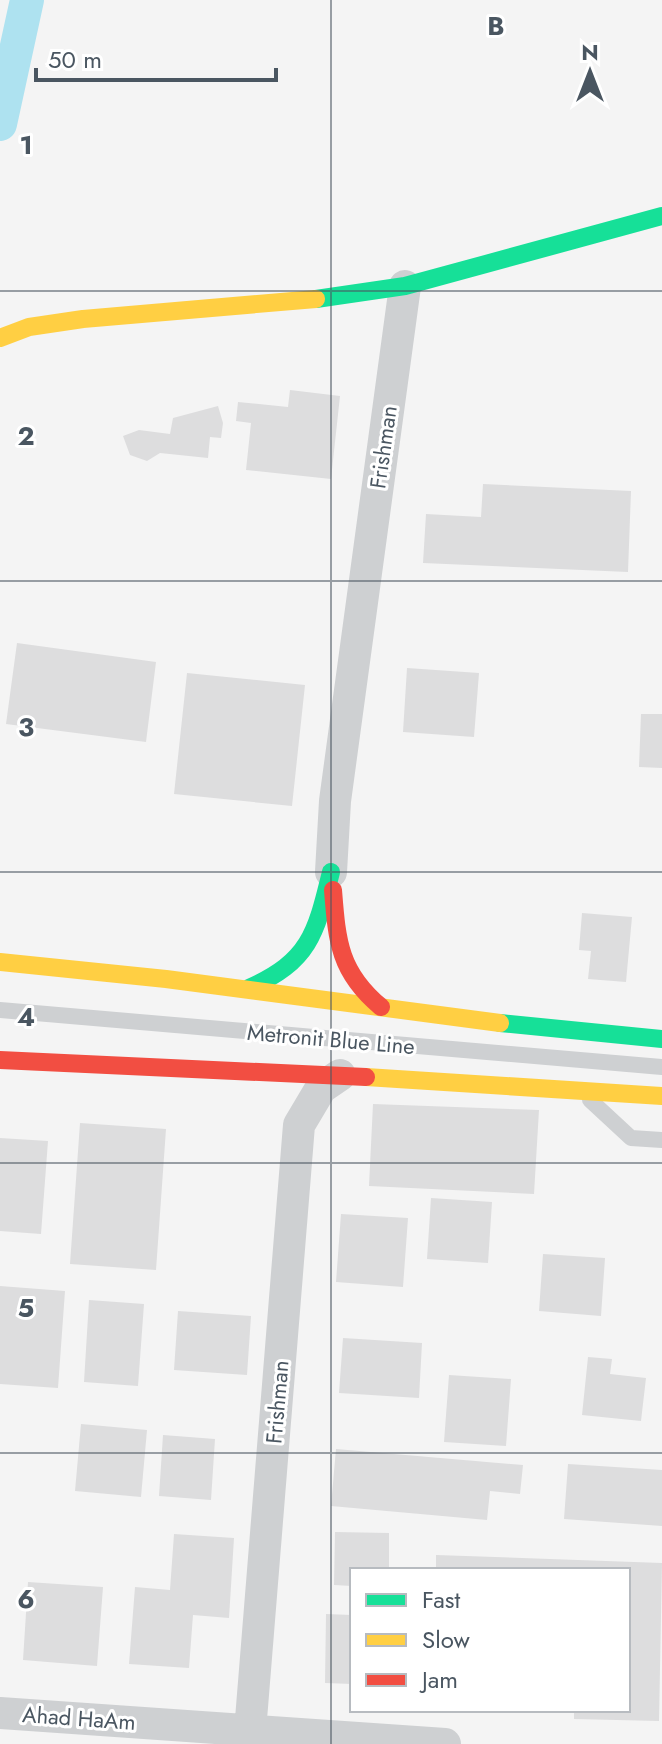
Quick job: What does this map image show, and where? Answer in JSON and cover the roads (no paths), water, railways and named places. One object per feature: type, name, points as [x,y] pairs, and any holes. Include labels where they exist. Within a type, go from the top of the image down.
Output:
[{"type":"main road","points":[[0,338],[29,327],[324,298],[405,286],[662,216]]},
{"type":"main road","points":[[49,342],[152,314]]},
{"type":"main road","points":[[249,988],[282,975],[298,960],[312,936],[331,872]]},
{"type":"main road","points":[[331,872],[343,961],[351,982],[381,1007]]},
{"type":"main road","points":[[0,962],[249,988],[381,1007],[662,1039]]},
{"type":"main road","points":[[0,1060],[340,1075],[662,1096]]},
{"type":"street","name":"Frishman","points":[[331,872],[335,801],[405,286]]},
{"type":"street","name":"Frishman","points":[[249,1737],[299,1125],[321,1088],[340,1075]]},
{"type":"street","name":"Ahad HaAm","points":[[0,1713],[249,1737],[445,1744]]},
{"type":"lane","name":"Metronit Blue Line","points":[[0,1010],[662,1067]]},
{"type":"lane","points":[[580,1091],[631,1138],[662,1140]]},
{"type":"waterway","points":[[0,124],[27,0]]}]
